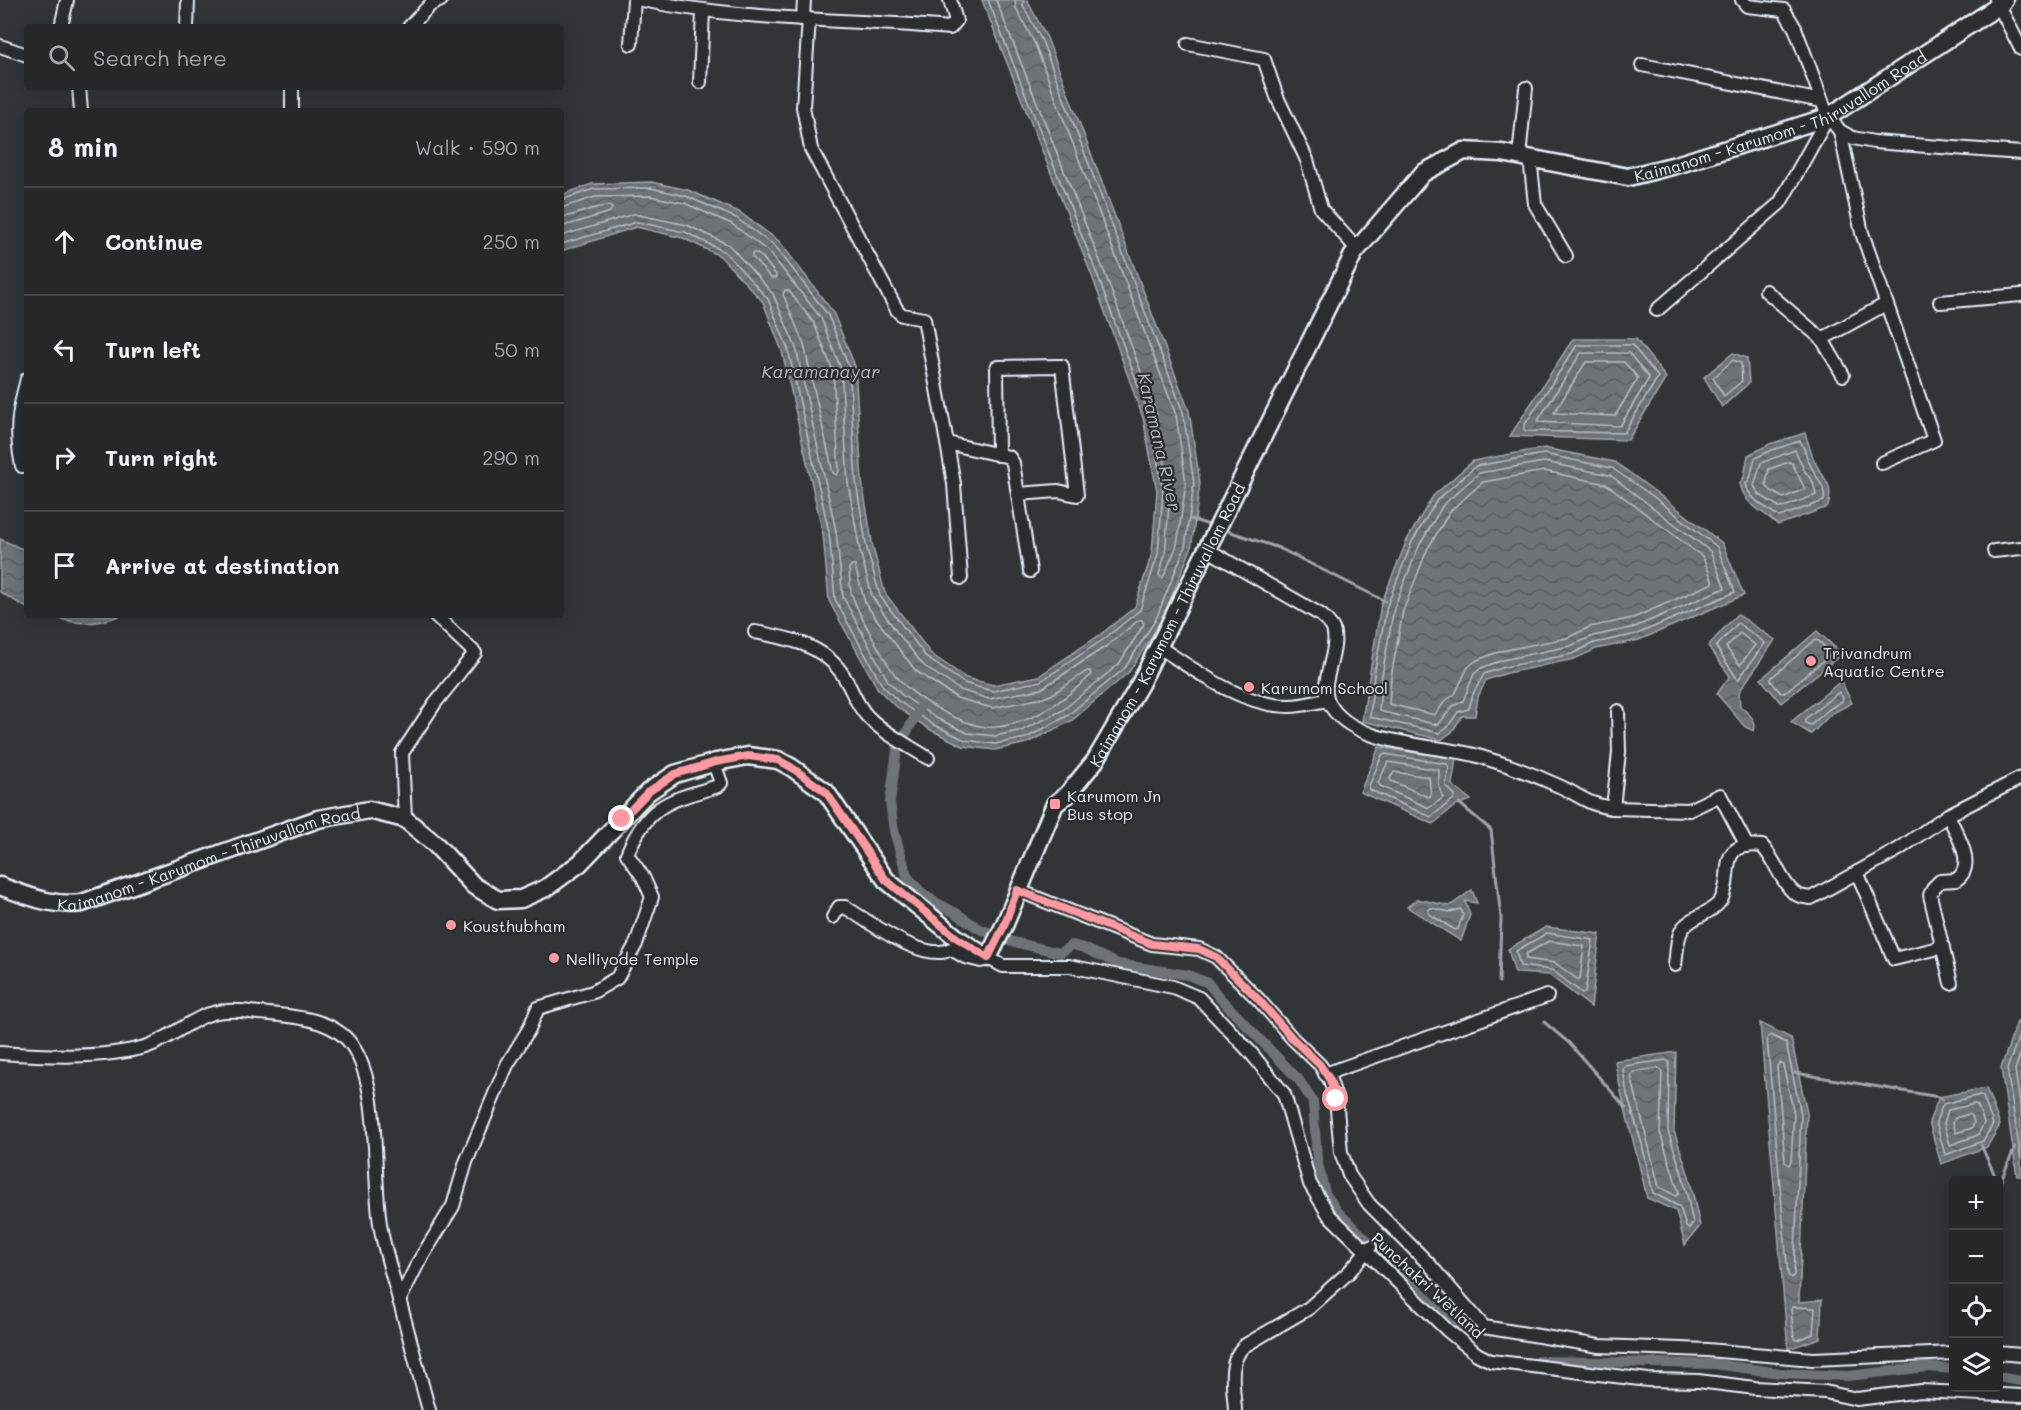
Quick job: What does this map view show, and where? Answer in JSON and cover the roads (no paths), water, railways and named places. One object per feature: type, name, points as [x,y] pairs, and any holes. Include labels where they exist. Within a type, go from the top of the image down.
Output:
[{"type":"main road","name":"Kaimanom - Karumom - Thiruvallom Road","points":[[0,886],[39,900],[65,905],[82,903],[318,819],[369,810],[405,819],[435,844],[474,886],[498,900],[521,899],[546,888],[580,863],[648,792],[675,774],[748,756],[778,760],[826,792],[886,880],[957,938],[988,958],[1004,926],[1017,890],[1055,804],[1067,795],[1104,747],[1159,647],[1358,249],[1423,173],[1464,150],[1502,153],[1628,177],[1676,165],[1828,117],[2000,2]]},
{"type":"street","points":[[63,24],[67,0]]},
{"type":"street","points":[[187,24],[188,0]]},
{"type":"street","points":[[411,24],[430,4],[441,0]]},
{"type":"street","points":[[631,44],[634,0]]},
{"type":"street","points":[[642,0],[745,16],[882,22],[950,28],[956,21],[950,0]]},
{"type":"street","points":[[804,0],[806,19],[803,106],[811,149],[897,310],[902,315],[924,319],[954,484],[961,578]]},
{"type":"street","points":[[1742,0],[1747,6],[1784,10],[1795,28],[1828,117],[1840,131],[1853,138],[1874,142],[2021,153]]},
{"type":"street","points":[[2000,2],[2021,49]]},
{"type":"street","points":[[700,82],[703,11]]},
{"type":"street","points":[[1188,44],[1264,59],[1277,97],[1306,160],[1321,209],[1358,249]]},
{"type":"street","points":[[0,46],[24,54]]},
{"type":"street","points":[[1642,64],[1822,101]]},
{"type":"street","points":[[1526,87],[1525,157],[1535,204],[1566,256]]},
{"type":"street","points":[[79,90],[81,108]]},
{"type":"street","points":[[292,90],[292,108]]},
{"type":"street","points":[[1657,310],[1780,203],[1828,117]]},
{"type":"street","points":[[1840,131],[1862,233],[1934,441],[1882,463]]},
{"type":"street","points":[[1766,291],[1822,339],[1843,375]]},
{"type":"street","points":[[1940,302],[2021,295]]},
{"type":"street","points":[[1822,339],[1886,304]]},
{"type":"street","points":[[999,455],[997,367],[1062,366],[1083,496],[1058,492],[1018,495]]},
{"type":"street","points":[[22,466],[17,441],[19,406],[24,389]]},
{"type":"street","points":[[947,443],[1008,457],[1013,463],[1030,571]]},
{"type":"street","points":[[1994,551],[2021,548]]},
{"type":"street","points":[[1208,550],[1322,615],[1333,628],[1334,642],[1327,700],[1336,712],[1353,725],[1390,741],[1475,755],[1529,773],[1562,787],[1596,806],[1689,810],[1720,795],[1747,846]]},
{"type":"street","points":[[405,819],[402,753],[435,704],[475,653],[438,618]]},
{"type":"street","points":[[755,632],[791,639],[822,653],[842,672],[860,708],[869,718],[928,758]]},
{"type":"street","points":[[1159,647],[1188,667],[1249,700],[1290,706],[1327,700]]},
{"type":"street","points":[[1613,808],[1619,752],[1618,711]]},
{"type":"street","points":[[399,1301],[418,1263],[453,1206],[466,1162],[502,1076],[529,1029],[538,1008],[593,992],[617,978],[636,944],[652,897],[627,854],[636,832],[654,811],[681,797],[721,783],[714,763]]},
{"type":"street","points":[[1675,965],[1682,929],[1691,920],[1708,912],[1720,900],[1729,860],[1741,846],[1762,846],[1792,892],[1811,898],[1899,849],[1948,815],[2021,778]]},
{"type":"street","points":[[1948,815],[1963,849],[1965,870],[1956,880],[1940,881],[1930,895],[1951,983]]},
{"type":"street","points":[[1857,872],[1894,959],[1943,947]]},
{"type":"street","points":[[1017,890],[1152,944],[1199,949],[1216,957],[1259,1000],[1330,1080],[1336,1099],[1341,1152],[1349,1175],[1369,1204],[1429,1264],[1484,1327],[1599,1346],[1707,1350],[1813,1359],[1949,1353]]},
{"type":"street","name":"Punchakri Wetland","points":[[833,917],[839,907],[845,907],[900,942],[920,949],[946,952],[951,949],[965,957],[981,962],[988,958],[1003,966],[1069,966],[1173,987],[1199,998],[1251,1053],[1284,1094],[1310,1184],[1329,1215],[1369,1249],[1447,1330],[1477,1354],[1491,1361],[1648,1380],[1698,1381],[1755,1388],[1825,1392],[1857,1399],[1921,1391],[2021,1396]]},
{"type":"street","points":[[1325,1074],[1547,996]]},
{"type":"street","points":[[0,1053],[99,1054],[145,1047],[206,1016],[226,1010],[294,1016],[335,1030],[350,1042],[369,1082],[378,1211],[387,1261],[429,1410]]},
{"type":"street","points":[[1235,1410],[1233,1369],[1238,1352],[1244,1346],[1309,1308],[1329,1291],[1369,1249]]},
{"type":"street","points":[[2003,1353],[2021,1355]]},
{"type":"water","name":"Karamanayar","points":[[982,0],[1027,0],[1047,38],[1189,411],[1200,483],[1191,549],[1161,622],[1129,672],[1071,721],[1027,743],[995,750],[963,746],[929,729],[894,705],[878,689],[829,601],[823,534],[782,351],[763,302],[720,256],[683,238],[636,227],[564,250],[564,194],[592,184],[651,182],[688,190],[739,212],[779,241],[833,312],[855,366],[862,481],[873,548],[885,593],[931,654],[966,678],[993,685],[1039,676],[1101,634],[1135,607],[1152,553],[1157,491],[1143,418],[1092,276]]},
{"type":"water","points":[[1573,339],[1636,339],[1666,378],[1628,440],[1510,436]]},
{"type":"water","points":[[1733,353],[1747,358],[1749,383],[1722,407],[1704,377]]},
{"type":"water","points":[[1805,433],[1815,462],[1829,487],[1828,507],[1778,525],[1750,503],[1742,491],[1740,483],[1744,477],[1748,455],[1770,444]]},
{"type":"water","points":[[1544,448],[1615,462],[1722,543],[1744,595],[1639,640],[1596,649],[1574,659],[1507,673],[1486,680],[1478,697],[1475,716],[1462,716],[1452,732],[1441,740],[1362,721],[1381,604],[1407,540],[1433,496],[1473,461]]},
{"type":"water","points":[[0,539],[24,550],[24,606],[0,592]]},
{"type":"water","points":[[1737,614],[1775,640],[1739,692],[1740,706],[1755,723],[1754,731],[1745,727],[1717,694],[1730,676],[1708,646]]},
{"type":"water","points":[[57,618],[112,618],[85,623]]},
{"type":"water","points":[[1817,631],[1842,654],[1781,703],[1761,679]]},
{"type":"water","points":[[1841,681],[1852,703],[1831,714],[1811,734],[1791,722]]},
{"type":"water","points":[[1379,747],[1456,759],[1452,785],[1471,800],[1456,805],[1433,824],[1360,792]]},
{"type":"water","points":[[1472,890],[1477,903],[1465,901],[1470,915],[1461,941],[1407,907],[1417,899],[1450,906]]},
{"type":"water","points":[[1546,927],[1600,934],[1591,1007],[1549,975],[1515,973],[1508,949]]},
{"type":"water","points":[[2021,1021],[2021,1176],[2017,1176],[2001,1068],[2017,1022]]},
{"type":"water","points":[[1760,1023],[1791,1038],[1807,1113],[1799,1302],[1822,1300],[1820,1338],[1788,1349]]},
{"type":"water","points":[[1676,1052],[1674,1131],[1689,1176],[1700,1226],[1685,1245],[1676,1211],[1647,1198],[1615,1061]]},
{"type":"water","points":[[1986,1088],[2000,1125],[1987,1147],[1941,1164],[1929,1122],[1939,1097]]},
{"type":"waterway","points":[[1191,519],[1212,526]]},
{"type":"waterway","points":[[1225,530],[1279,548],[1385,601]]},
{"type":"waterway","points":[[920,708],[897,750],[890,802],[894,831],[907,876],[920,891],[935,902],[978,928],[1010,941],[1060,953],[1072,945],[1084,948],[1118,964],[1188,975],[1208,983],[1299,1080],[1313,1102],[1317,1159],[1325,1193],[1338,1212],[1416,1287],[1463,1337]]},
{"type":"waterway","points":[[1459,803],[1491,830],[1501,918],[1499,982]]},
{"type":"waterway","points":[[1544,1022],[1569,1043],[1626,1108]]},
{"type":"waterway","points":[[1795,1073],[1939,1097],[1942,1100]]},
{"type":"waterway","points":[[1981,1145],[1995,1176]]},
{"type":"waterway","points":[[2003,1176],[2015,1147]]},
{"type":"waterway","points":[[1538,1361],[1715,1364],[1780,1373],[1848,1376],[1928,1367],[1949,1369]]},
{"type":"waterway","points":[[2003,1378],[2021,1381]]},
{"type":"place","name":"Trivandrum Aquatic Centre","points":[[1811,661]]},
{"type":"place","name":"Karumom School","points":[[1249,687]]},
{"type":"place","name":"Karumom Jn Bus stop","points":[[1055,804]]},
{"type":"place","name":"Kousthubham","points":[[451,925]]},
{"type":"place","name":"Nelliyode Temple","points":[[554,958]]},
{"type":"water label","name":"Karamana River","points":[[1160,442]]}]
